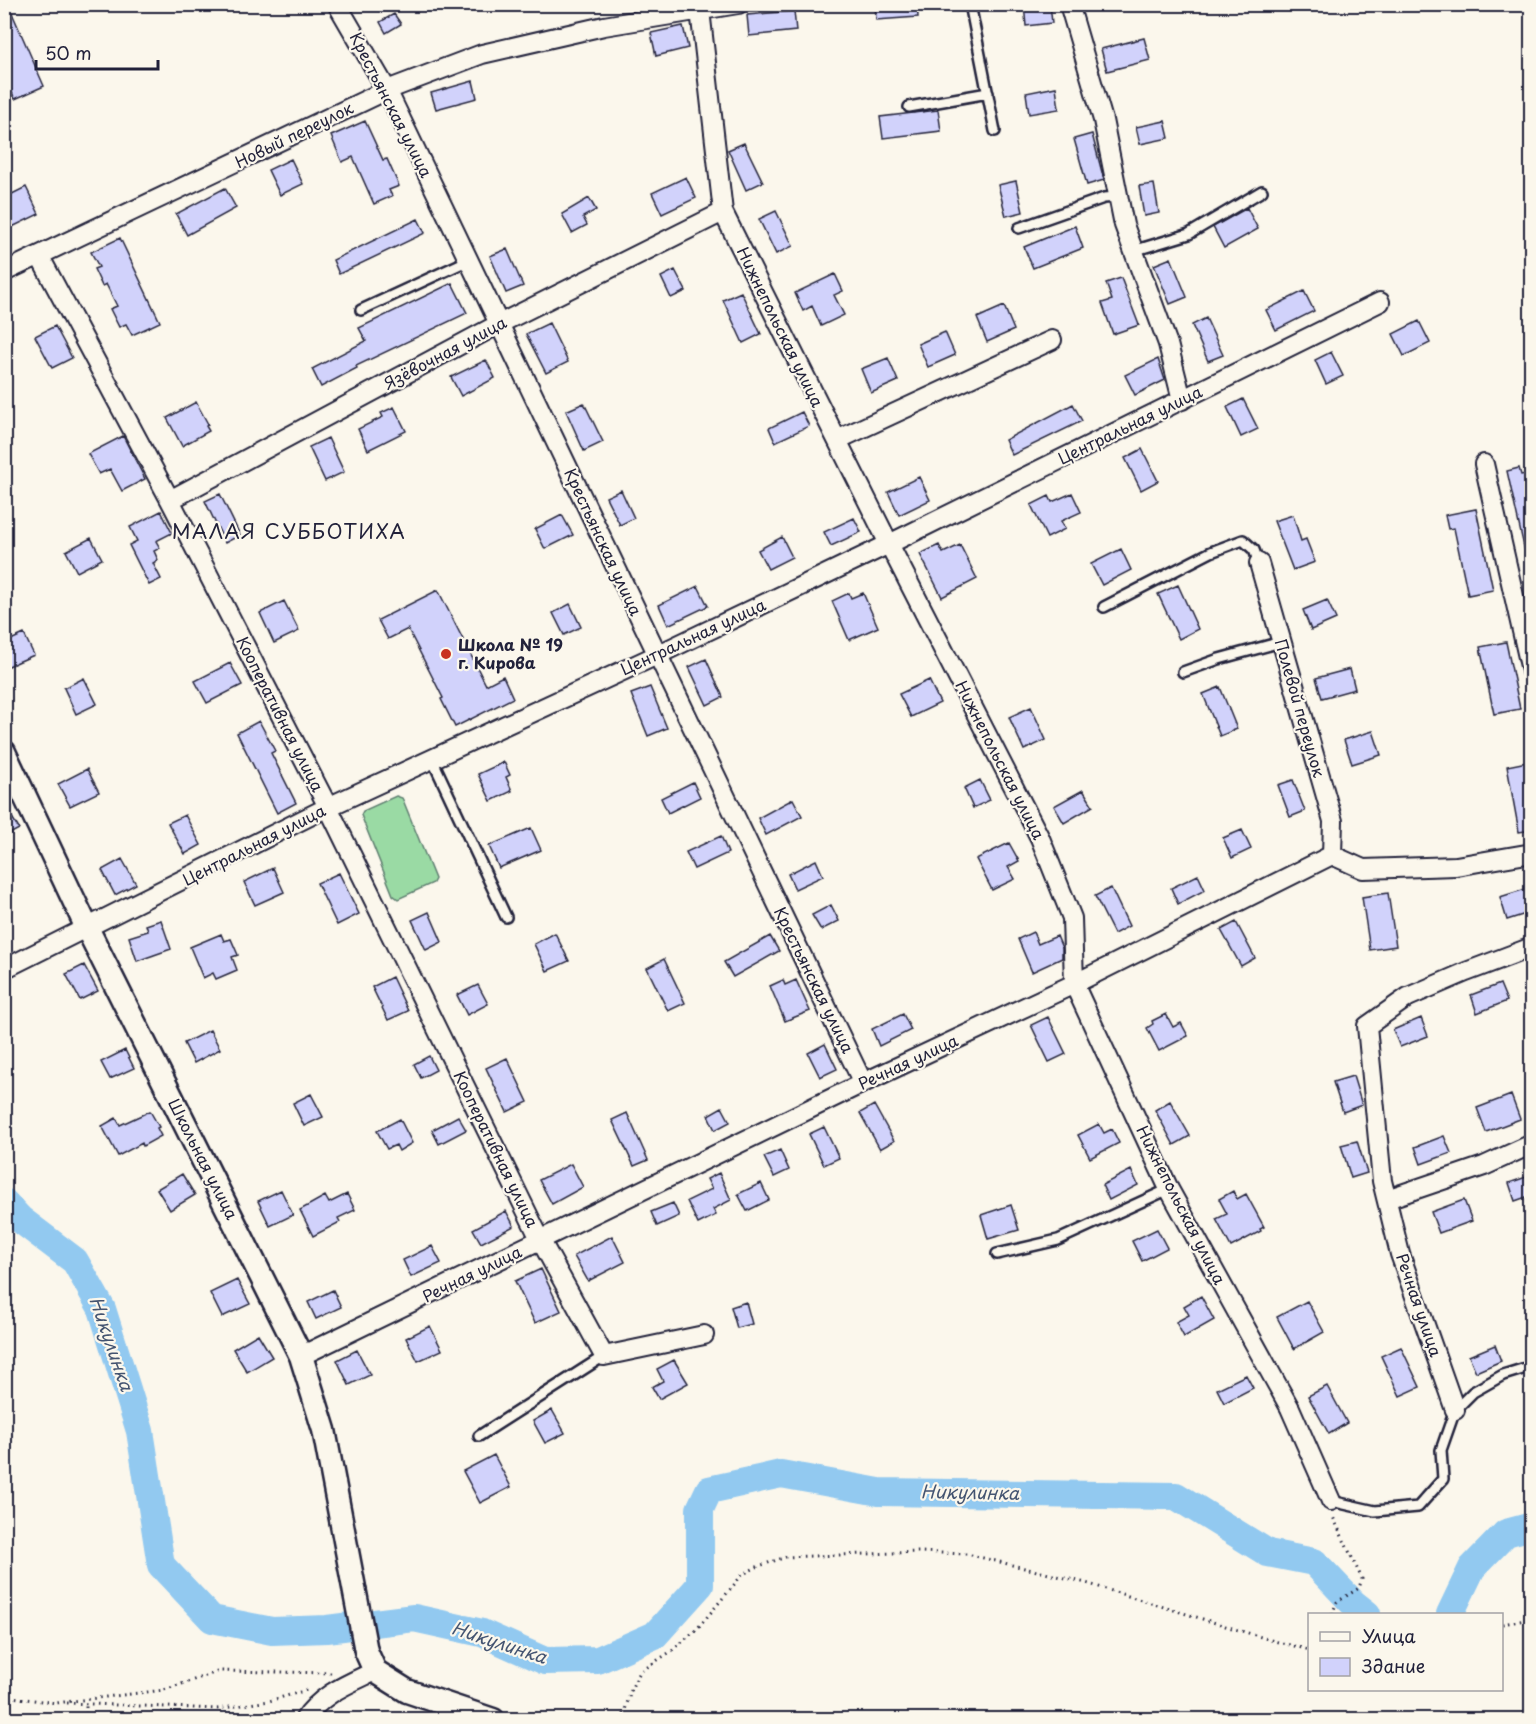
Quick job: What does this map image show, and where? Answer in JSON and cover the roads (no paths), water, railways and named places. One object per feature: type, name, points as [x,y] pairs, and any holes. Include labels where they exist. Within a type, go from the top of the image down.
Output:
[{"type":"street","name":"Крестьянская улица","points":[[338,4],[387,90],[863,1083]]},
{"type":"street","name":"Новый переулок","points":[[4,272],[40,257],[387,90],[482,54],[604,26],[738,4]]},
{"type":"street","points":[[1069,4],[1103,120],[1124,225],[1168,344],[1182,400]]},
{"type":"street","name":"Нижнепольская улица","points":[[700,10],[723,212],[889,544],[1041,838],[1072,918],[1074,984],[1169,1189],[1290,1408],[1331,1501]]},
{"type":"street","name":"Язёвочная улица","points":[[170,500],[499,324],[723,212]]},
{"type":"street","name":"Кооперативная улица","points":[[40,257],[170,500],[328,807],[541,1240],[604,1356]]},
{"type":"street","name":"Центральная улица","points":[[4,969],[328,807],[657,655],[889,544],[1380,302]]},
{"type":"street","points":[[837,440],[1052,340]]},
{"type":"street","points":[[1484,464],[1532,675]]},
{"type":"street","name":"Полевой переулок","points":[[1259,563],[1333,821],[1332,855]]},
{"type":"street","name":"Школьная улица","points":[[4,752],[87,928],[301,1356],[324,1430],[366,1651],[375,1671]]},
{"type":"street","points":[[1332,855],[1363,869],[1456,866],[1532,853]]},
{"type":"street","name":"Речная улица","points":[[301,1356],[863,1083],[1074,984],[1332,855]]},
{"type":"street","name":"Речная улица","points":[[1455,1410],[1400,1254],[1382,1181],[1366,1026],[1408,997],[1532,947]]},
{"type":"street","points":[[1387,1199],[1484,1166],[1532,1144]]},
{"type":"street","points":[[604,1356],[704,1335]]},
{"type":"street","points":[[304,1719],[321,1700],[375,1671],[407,1690],[486,1718]]},
{"type":"lane","points":[[970,4],[995,131]]},
{"type":"lane","points":[[909,107],[988,93]]},
{"type":"lane","points":[[1133,251],[1189,234],[1262,191]]},
{"type":"lane","points":[[1019,228],[1104,198],[1118,197]]},
{"type":"lane","points":[[361,310],[469,260]]},
{"type":"lane","points":[[1104,607],[1211,552],[1243,540],[1254,550],[1259,563]]},
{"type":"lane","points":[[1183,672],[1219,659],[1281,642]]},
{"type":"lane","points":[[432,759],[506,916]]},
{"type":"lane","points":[[997,1254],[1059,1240],[1169,1189]]},
{"type":"lane","points":[[479,1436],[604,1356]]},
{"type":"lane","points":[[1331,1501],[1374,1511],[1418,1507],[1443,1479],[1441,1450],[1455,1410],[1473,1392],[1503,1375],[1532,1366]]},
{"type":"waterway","name":"Никулинка","points":[[4,1202],[21,1220],[75,1261],[102,1309],[140,1431],[161,1565],[212,1619],[272,1631],[327,1629],[414,1618],[482,1633],[545,1661],[598,1660],[655,1635],[700,1585],[700,1509],[709,1490],[781,1474],[879,1492],[1176,1496],[1268,1553],[1314,1562],[1353,1603],[1366,1613]]},
{"type":"waterway","name":"Никулинка","points":[[1450,1613],[1472,1568],[1506,1533],[1532,1526]]},
{"type":"place","name":"Школа № 19 г. Кирова","points":[[446,654]]},
{"type":"district","name":"МАЛАЯ СУББОТИХА","points":[[289,532]]}]
